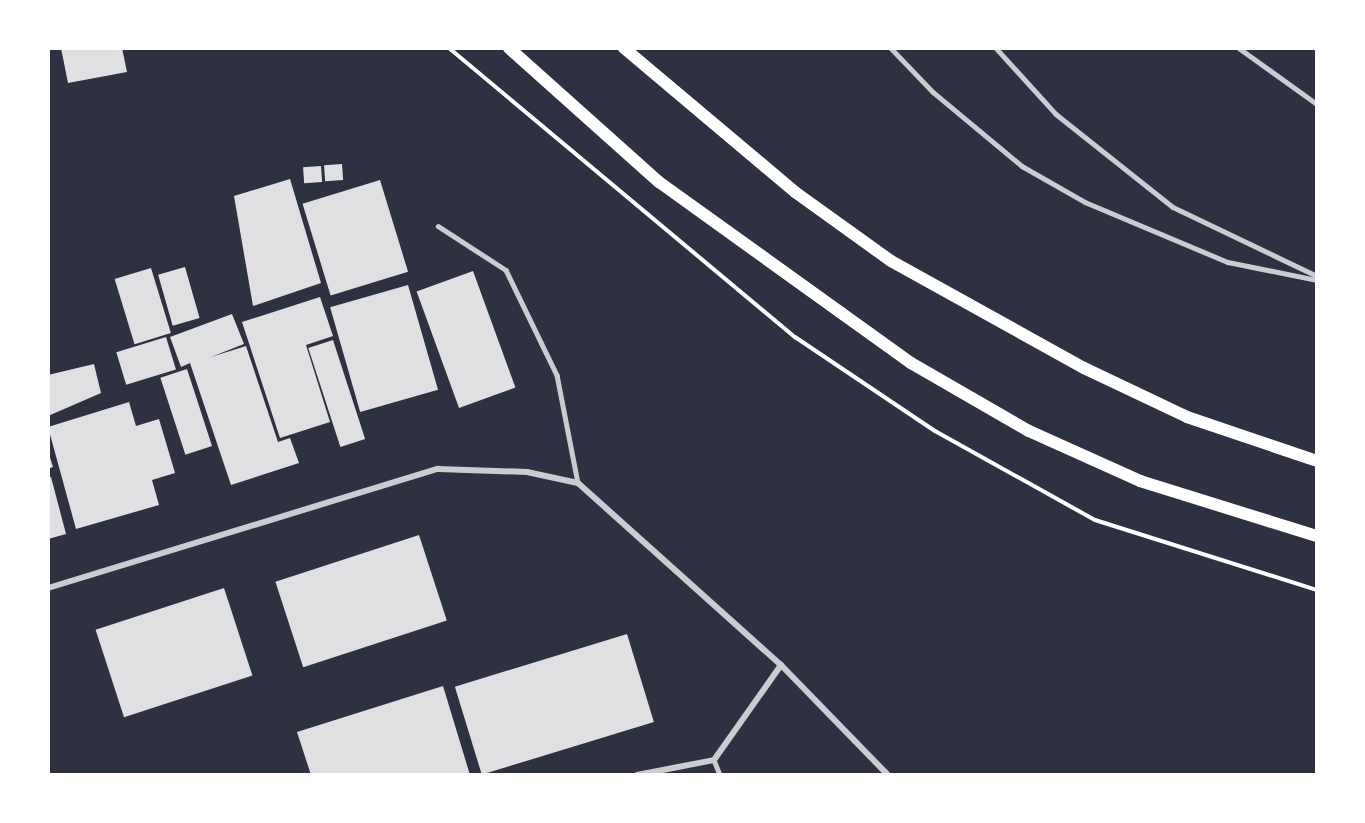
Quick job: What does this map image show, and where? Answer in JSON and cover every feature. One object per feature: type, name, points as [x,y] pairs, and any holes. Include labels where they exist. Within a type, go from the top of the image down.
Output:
[{"type":"main road","points":[[509,48],[659,182],[911,363],[1029,431],[1140,481],[1317,536]]},
{"type":"main road","points":[[624,48],[795,192],[891,261],[1084,368],[1187,417],[1317,461]]},
{"type":"street","points":[[48,588],[438,469],[527,472],[578,483],[781,665],[888,775]]},
{"type":"street","points":[[637,775],[714,760],[781,665]]},
{"type":"lane","points":[[891,48],[933,92],[1022,166],[1085,202],[1228,262],[1317,278]]},
{"type":"lane","points":[[996,48],[1056,114],[1173,207],[1317,278]]},
{"type":"lane","points":[[1239,48],[1317,104]]},
{"type":"lane","points":[[438,226],[506,270],[557,375],[578,483]]},
{"type":"lane","points":[[714,760],[720,775]]},
{"type":"building","points":[[61,48],[122,48],[127,72],[68,83]]},
{"type":"building","points":[[342,164],[343,180],[325,181],[324,165]]},
{"type":"building","points":[[321,166],[322,182],[304,183],[303,167]]},
{"type":"building","points":[[290,179],[321,283],[253,306],[234,196]]},
{"type":"building","points":[[380,180],[408,272],[331,295],[303,204]]},
{"type":"building","points":[[185,267],[200,318],[173,326],[158,275]]},
{"type":"building","points":[[151,268],[171,333],[135,344],[115,279]]},
{"type":"building","points":[[473,271],[515,388],[459,408],[417,292]]},
{"type":"building","points":[[408,285],[438,390],[360,412],[330,307]]},
{"type":"building","points":[[320,297],[333,336],[306,345],[330,422],[280,438],[242,322]]},
{"type":"building","points":[[232,314],[244,344],[211,357],[246,346],[278,442],[290,438],[299,463],[231,485],[190,363],[181,367],[170,337]]},
{"type":"building","points":[[166,337],[176,370],[126,385],[116,352]]},
{"type":"building","points":[[333,340],[365,439],[340,447],[308,348]]},
{"type":"building","points":[[94,364],[101,393],[48,416],[48,375]]},
{"type":"building","points":[[187,369],[212,446],[185,455],[160,378]]},
{"type":"building","points":[[129,402],[136,426],[159,419],[175,473],[152,480],[159,505],[76,529],[48,427]]},
{"type":"building","points":[[48,451],[53,467],[48,469]]},
{"type":"building","points":[[51,477],[66,534],[48,539],[48,478]]},
{"type":"building","points":[[419,535],[447,621],[303,667],[275,582]]},
{"type":"building","points":[[224,588],[252,675],[124,717],[96,630]]},
{"type":"building","points":[[627,634],[654,722],[482,775],[455,687]]},
{"type":"building","points":[[443,686],[470,775],[311,775],[297,732]]}]
